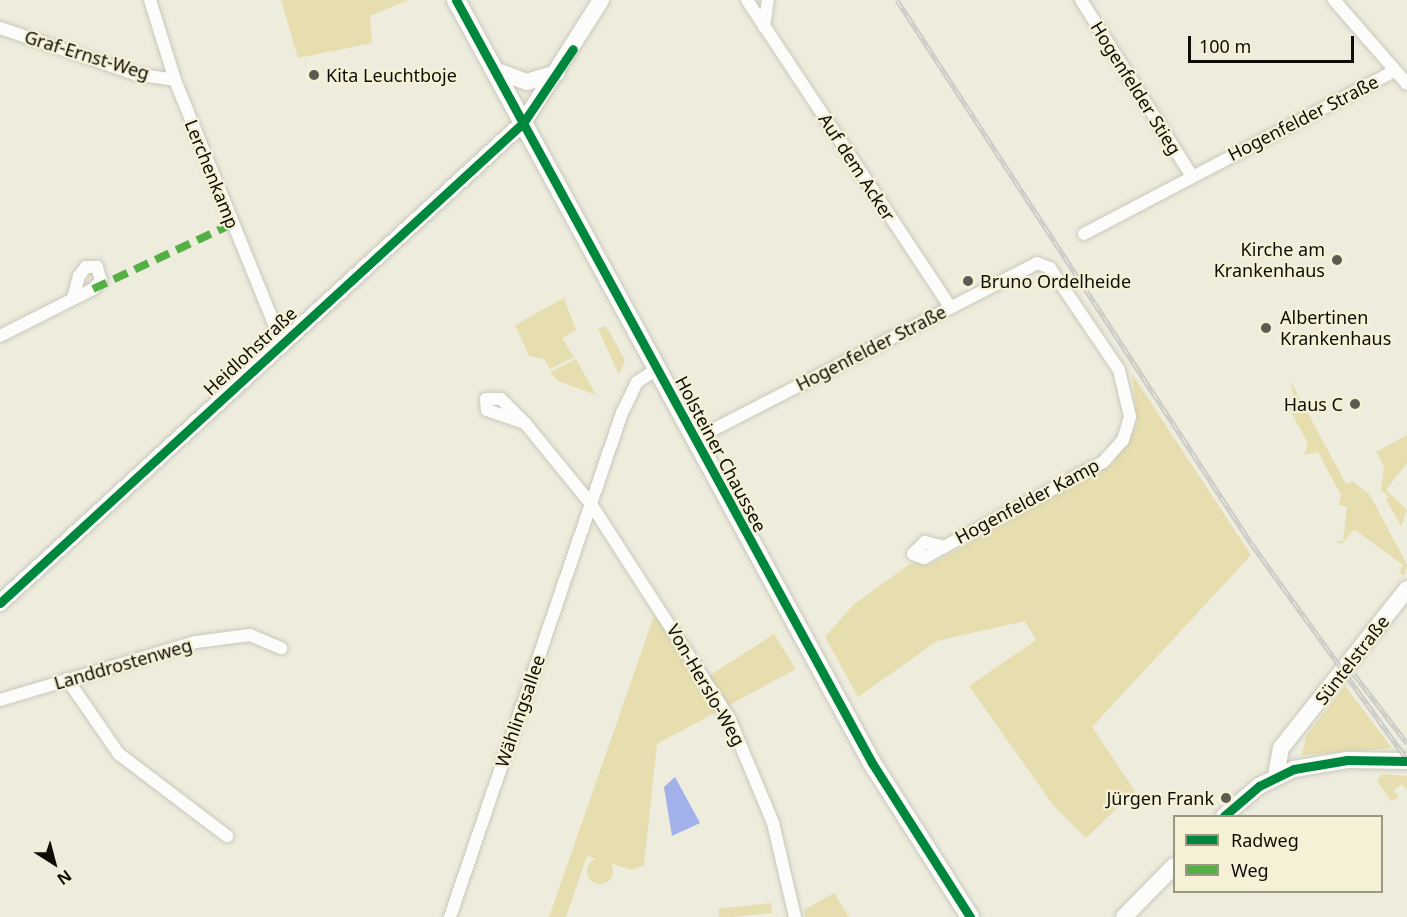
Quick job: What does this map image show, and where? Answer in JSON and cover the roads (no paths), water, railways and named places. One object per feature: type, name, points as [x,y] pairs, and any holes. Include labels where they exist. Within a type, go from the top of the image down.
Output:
[{"type":"main road","name":"Holsteiner Chaussee","points":[[456,0],[497,71],[693,440],[942,880],[969,917]]},
{"type":"main road","name":"Heidlohstraße","points":[[0,603],[523,123],[557,73],[601,0]]},
{"type":"main road","points":[[497,71],[527,82],[557,73]]},
{"type":"main road","name":"Süntelstraße","points":[[1276,776],[1278,752],[1407,589]]},
{"type":"main road","points":[[1294,769],[1296,731]]},
{"type":"main road","points":[[1225,815],[1276,776],[1294,769],[1347,760],[1407,761]]},
{"type":"main road","points":[[1124,917],[1173,867]]},
{"type":"main road","name":"Holsteiner Chaussee","points":[[942,880],[956,917]]},
{"type":"street","name":"Lerchenkamp","points":[[150,0],[175,80],[282,344]]},
{"type":"street","name":"Auf dem Acker","points":[[747,0],[950,307]]},
{"type":"street","points":[[764,27],[768,0]]},
{"type":"street","name":"Hogenfelder Stieg","points":[[1081,0],[1191,176]]},
{"type":"street","points":[[1334,0],[1407,84]]},
{"type":"street","name":"Graf-Ernst-Weg","points":[[0,28],[135,74],[175,80]]},
{"type":"street","name":"Hogenfelder Straße","points":[[1084,234],[1395,71]]},
{"type":"street","name":"Hogenfelder Straße","points":[[693,440],[1037,263],[1050,268]]},
{"type":"street","name":"Hogenfelder Kamp","points":[[944,547],[1103,462],[1123,440],[1130,417],[1119,370],[1050,268]]},
{"type":"street","points":[[0,336],[73,298]]},
{"type":"street","name":"Wählingsallee","points":[[450,917],[622,412],[637,382],[657,369]]},
{"type":"street","points":[[525,423],[591,504]]},
{"type":"street","name":"Von-Herslo-Weg","points":[[591,504],[730,720],[773,822],[795,917]]},
{"type":"street","name":"Landdrostenweg","points":[[0,700],[132,658],[234,636],[250,635],[281,648]]},
{"type":"street","points":[[67,679],[119,754],[227,836]]},
{"type":"water","points":[[675,777],[700,823],[672,836],[664,787]]},
{"type":"railway","points":[[897,0],[1251,543],[1407,759]]},
{"type":"railway","points":[[1354,674],[1407,743]]},
{"type":"place","name":"Kita Leuchtboje","points":[[314,75]]},
{"type":"place","name":"Kirche am Krankenhaus","points":[[1337,260]]},
{"type":"place","name":"Bruno Ordelheide","points":[[968,281]]},
{"type":"place","name":"Albertinen Krankenhaus","points":[[1266,328]]},
{"type":"place","name":"Haus C","points":[[1355,404]]},
{"type":"place","name":"Jürgen Frank","points":[[1226,798]]}]
